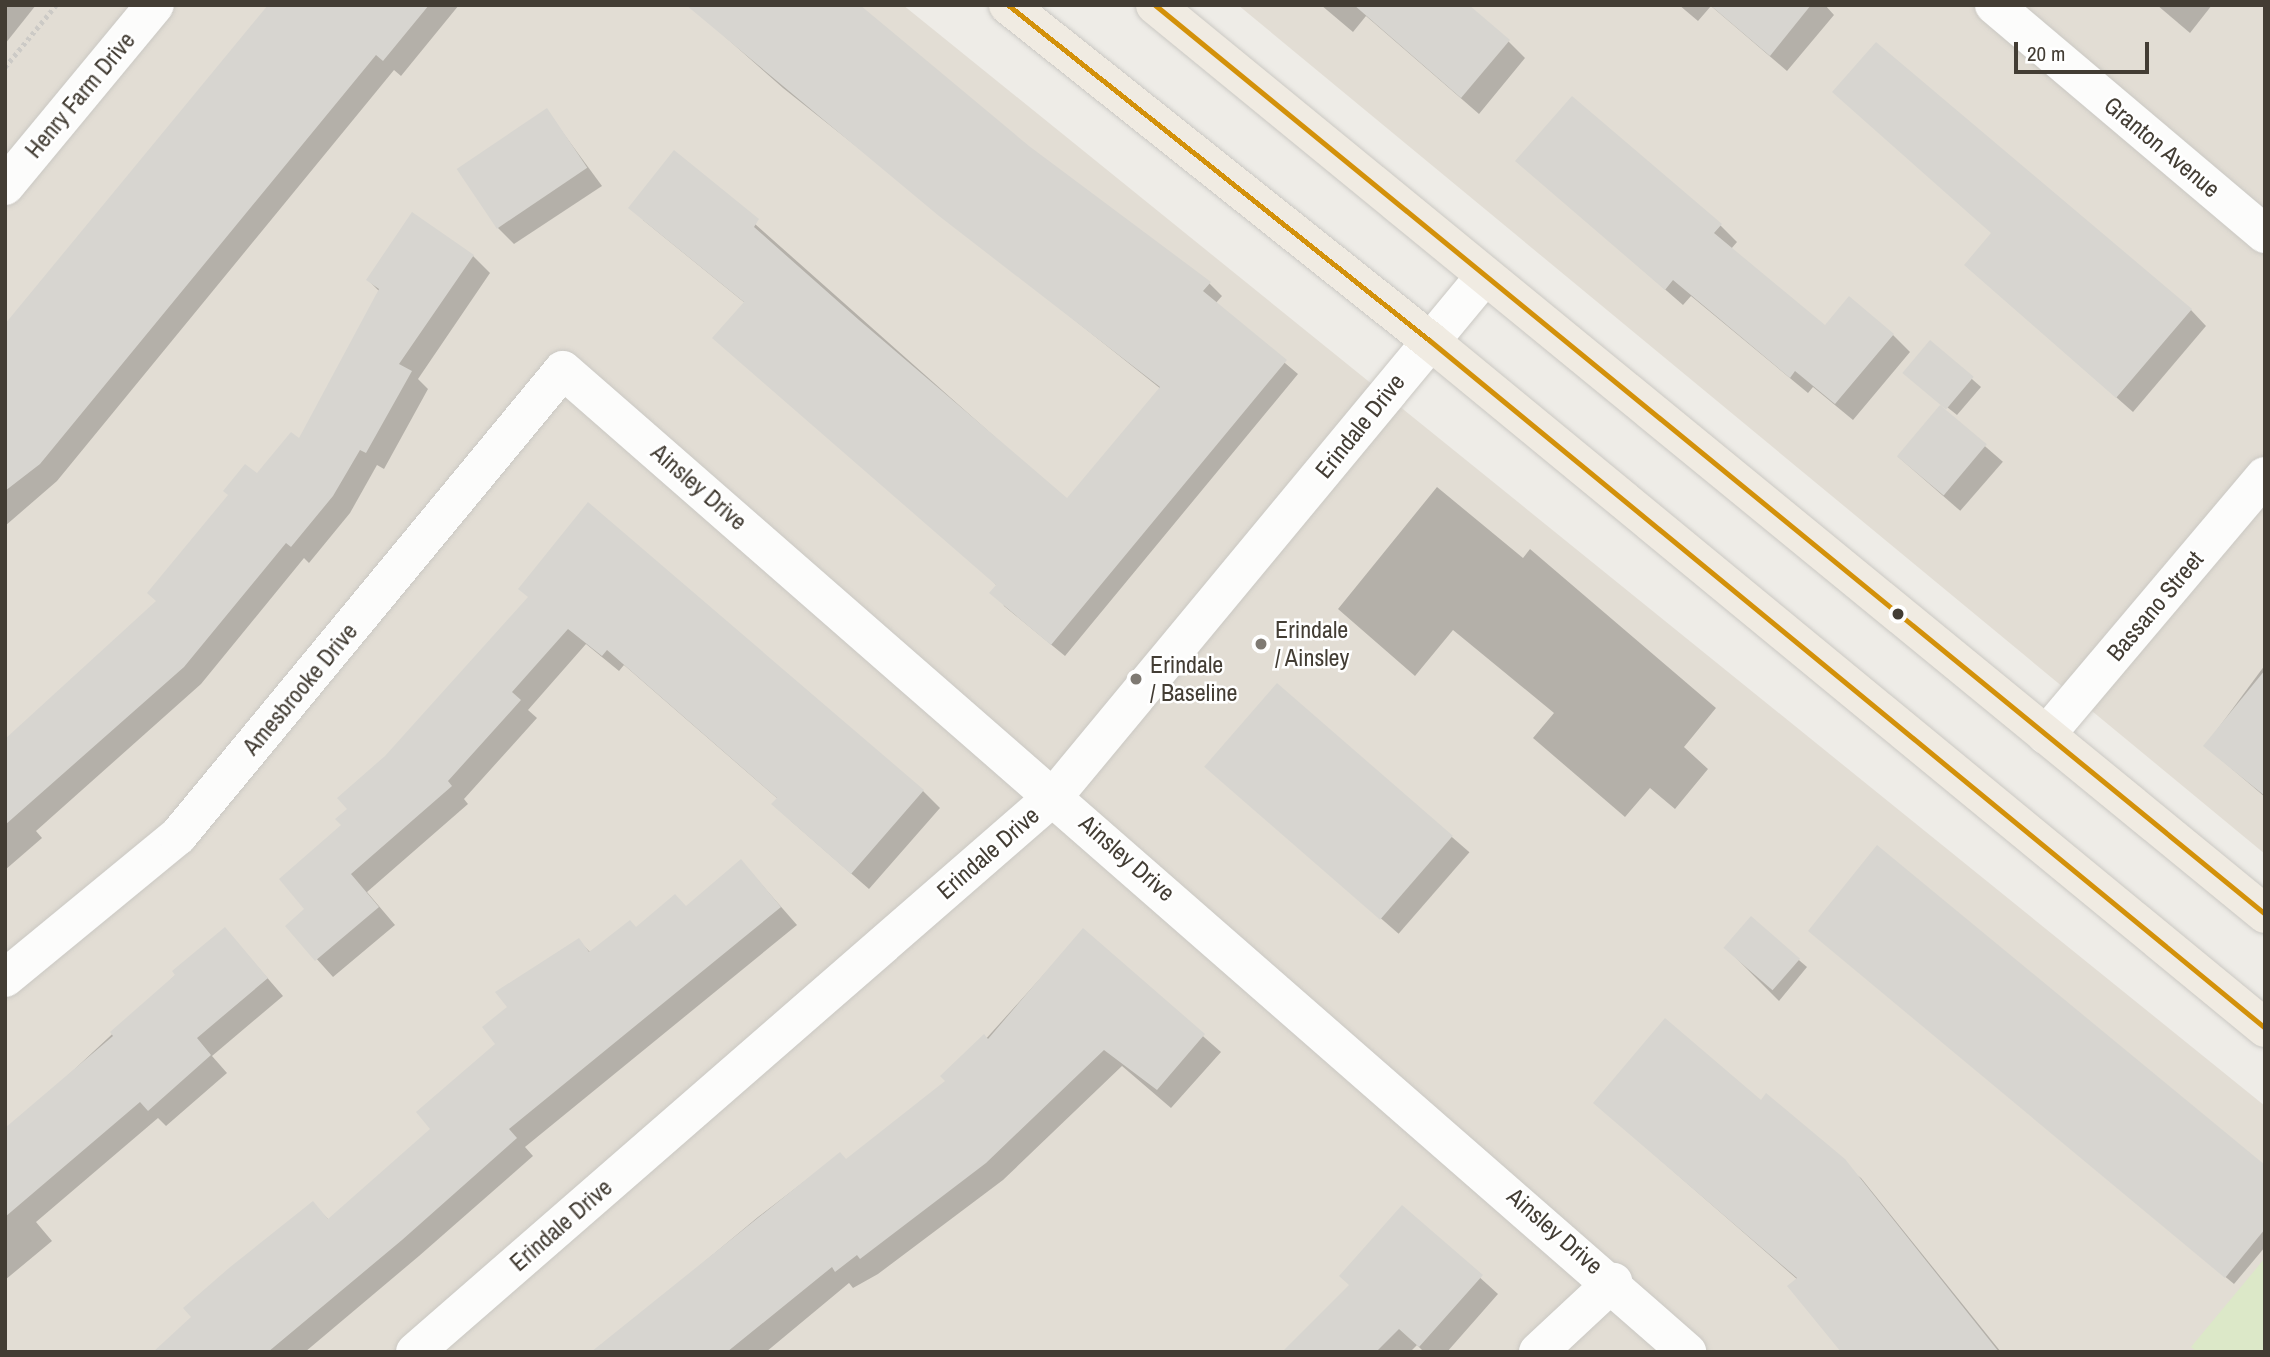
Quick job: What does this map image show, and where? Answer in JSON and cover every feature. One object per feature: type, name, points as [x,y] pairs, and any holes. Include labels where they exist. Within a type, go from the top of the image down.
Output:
[{"type":"main road","points":[[1007,5],[1429,340],[2265,1027]]},
{"type":"main road","points":[[1156,5],[1484,277],[2265,914]]},
{"type":"street","name":"Henry Farm Drive","points":[[5,186],[155,5]]},
{"type":"street","name":"Granton Avenue","points":[[1994,5],[2265,234]]},
{"type":"street","name":"Erindale Drive","points":[[415,1352],[1055,795],[1429,340],[1484,277]]},
{"type":"street","name":"Ainsley Drive","points":[[563,370],[1613,1282],[1687,1352]]},
{"type":"street","name":"Amesbrooke Drive","points":[[5,978],[178,836],[563,370]]},
{"type":"street","name":"Bassano Street","points":[[2046,735],[2265,476]]},
{"type":"street","points":[[1538,1352],[1613,1282]]},
{"type":"path","points":[[5,67],[56,5]]},
{"type":"shaded area","points":[[5,5],[903,5],[2265,1106],[2265,1352],[5,1352]]},
{"type":"shaded area","points":[[1238,5],[2265,5],[2265,854]]},
{"type":"green space","points":[[2265,1258],[2265,1352],[2197,1352],[2191,1347]]},
{"type":"building","points":[[268,5],[429,5],[383,61],[376,55],[40,464],[5,491],[5,324]]},
{"type":"building","points":[[686,5],[860,5],[1029,146],[1211,282],[1203,291],[1287,360],[1051,645],[989,593],[996,585],[712,338],[744,302],[628,208],[674,150],[759,219],[754,227],[1067,498],[1160,387],[939,216]]},
{"type":"building","points":[[1354,5],[1469,5],[1510,40],[1461,98]]},
{"type":"building","points":[[1710,5],[1811,5],[1770,56]]},
{"type":"building","points":[[1876,42],[2192,309],[2116,398],[1964,265],[1991,233],[1832,92]]},
{"type":"building","points":[[1572,96],[1722,224],[1714,233],[1825,325],[1849,296],[1894,334],[1835,404],[1795,371],[1790,378],[1673,280],[1665,290],[1515,161]]},
{"type":"building","points":[[547,108],[587,168],[497,229],[457,169]]},
{"type":"building","points":[[412,212],[474,255],[399,364],[412,371],[366,453],[360,450],[333,496],[291,547],[286,543],[184,667],[5,825],[5,739],[156,601],[147,593],[228,495],[223,491],[245,464],[257,473],[291,432],[299,438],[379,289],[366,280]]},
{"type":"building","points":[[1930,340],[1974,377],[1946,410],[1902,373]]},
{"type":"building","points":[[1940,405],[1987,444],[1944,496],[1897,456]]},
{"type":"building","points":[[588,502],[924,790],[851,874],[771,804],[777,798],[607,650],[602,656],[568,629],[512,692],[521,700],[448,781],[452,786],[351,874],[379,907],[315,961],[285,926],[304,909],[279,879],[341,825],[335,819],[347,809],[337,798],[385,756],[528,597],[518,589]]},
{"type":"building","points":[[2265,670],[2265,796],[2203,746]]},
{"type":"building","points":[[1277,683],[1453,836],[1380,920],[1204,767]]},
{"type":"building","points":[[1877,845],[2265,1165],[2265,1229],[2225,1278],[1808,931]]},
{"type":"building","points":[[741,859],[781,907],[509,1129],[517,1138],[402,1240],[268,1352],[153,1352],[191,1317],[183,1308],[229,1268],[313,1201],[328,1219],[430,1129],[416,1112],[495,1044],[482,1027],[507,1007],[495,992],[579,938],[589,952],[630,920],[636,927],[675,894],[686,906]]},
{"type":"building","points":[[1751,916],[1800,959],[1773,990],[1723,948]]},
{"type":"building","points":[[225,927],[268,978],[197,1038],[211,1055],[148,1111],[140,1102],[5,1217],[5,1128],[113,1036],[110,1032],[175,975],[172,971]]},
{"type":"building","points":[[1083,928],[1205,1034],[1157,1090],[1104,1050],[986,1163],[860,1259],[857,1255],[835,1272],[832,1267],[727,1352],[591,1352],[840,1152],[846,1159],[945,1081],[940,1076],[984,1034],[988,1039]]},
{"type":"building","points":[[1665,1018],[1761,1100],[1766,1093],[1845,1159],[1999,1352],[1841,1352],[1787,1286],[1797,1278],[1593,1103]]},
{"type":"building","points":[[1402,1205],[1483,1275],[1419,1347],[1399,1329],[1376,1352],[1282,1352],[1349,1285],[1339,1276]]},
{"type":"transit line","points":[[1008,5],[1429,340],[2265,1028]]},
{"type":"transit line","points":[[1155,5],[2265,914]]},
{"type":"place","name":"Erindale / Ainsley","points":[[1261,644]]},
{"type":"place","name":"Erindale / Baseline","points":[[1136,679]]}]
